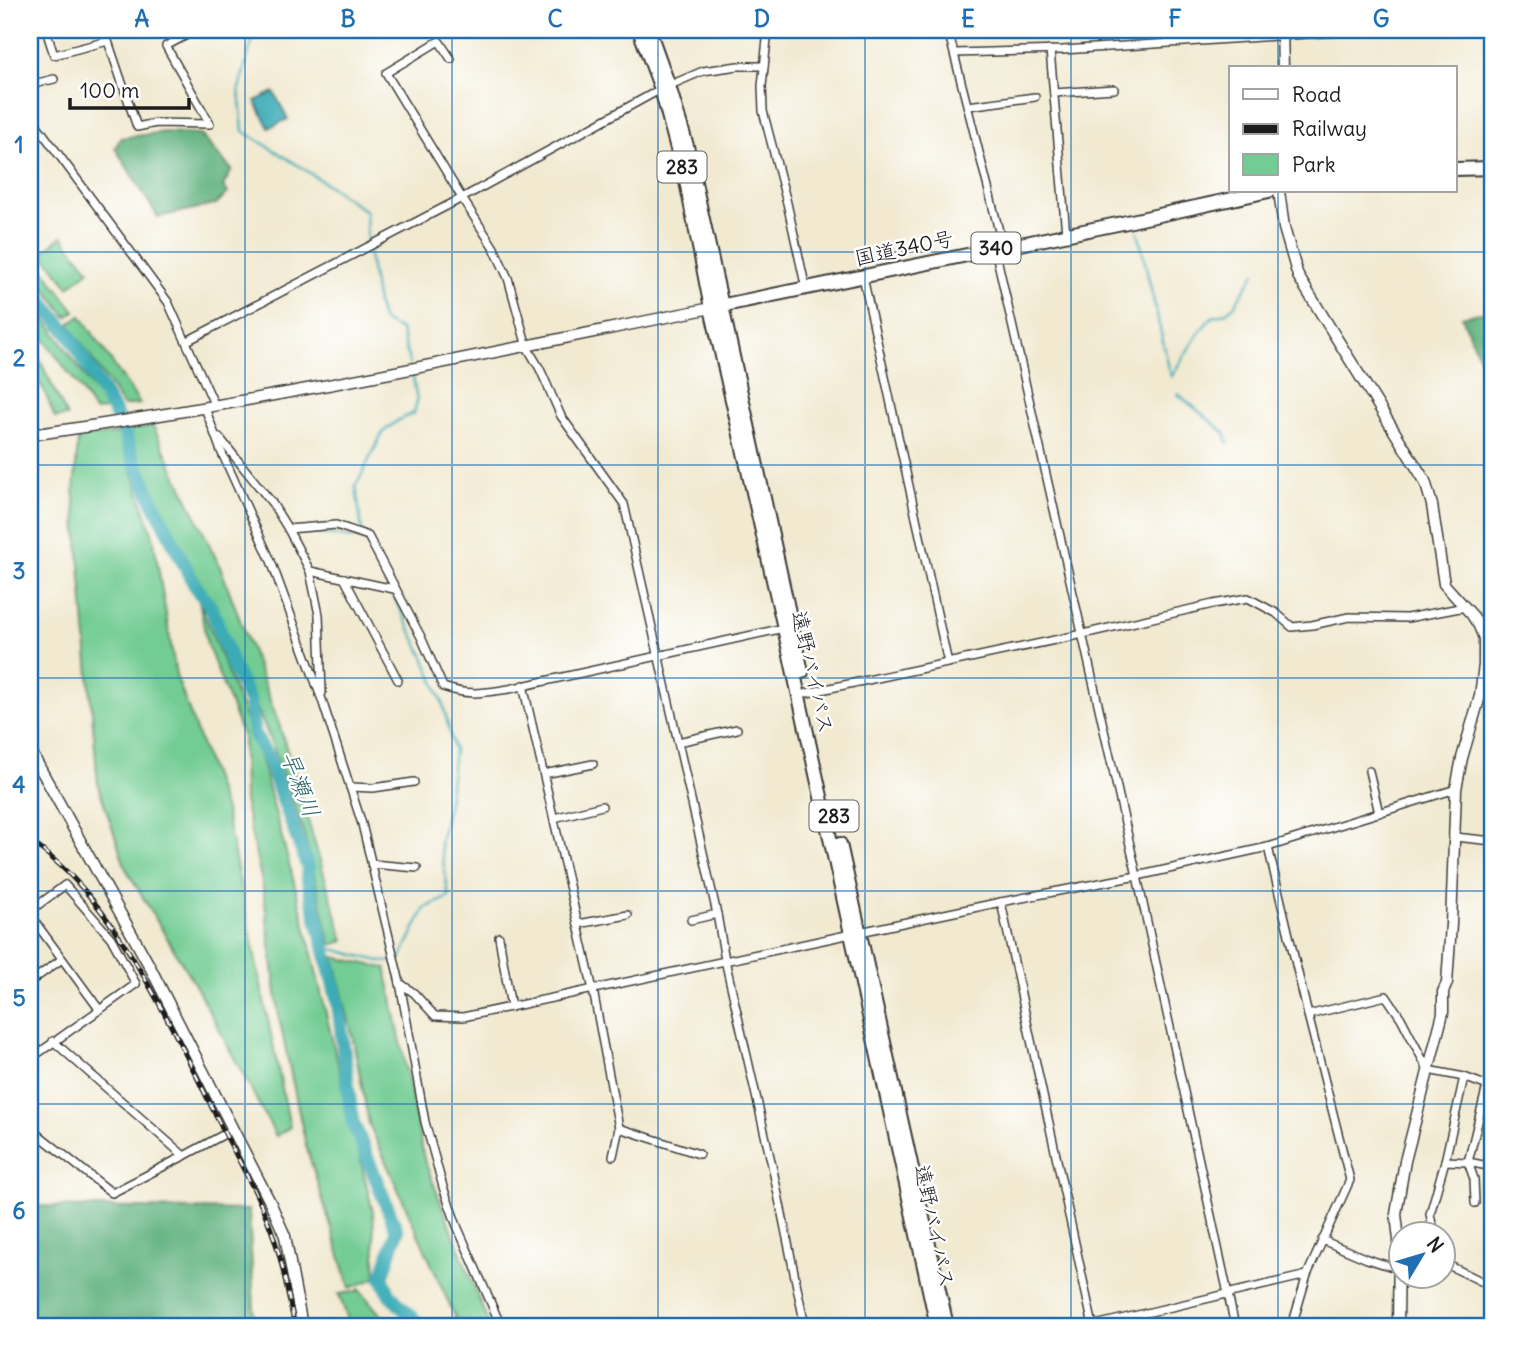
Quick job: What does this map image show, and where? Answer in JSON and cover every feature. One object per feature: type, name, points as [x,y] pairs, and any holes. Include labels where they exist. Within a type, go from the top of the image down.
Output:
[{"type":"highway","name":"遠野バイパス","points":[[639,30],[665,88]]},
{"type":"highway","name":"遠野バイパス","points":[[649,30],[665,88],[690,158],[717,307],[784,628],[947,1326]]},
{"type":"highway","points":[[1456,169],[1493,168]]},
{"type":"highway","name":"国道340号","points":[[717,307],[1264,192]]},
{"type":"highway","name":"遠野バイパス","points":[[717,307],[807,693],[937,1326]]},
{"type":"street","points":[[46,30],[54,55],[108,41],[137,127],[156,124],[210,124],[166,46],[196,30]]},
{"type":"street","points":[[768,30],[762,86],[763,111],[806,289]]},
{"type":"street","points":[[892,35],[924,30]]},
{"type":"street","points":[[948,30],[968,106],[1235,1326]]},
{"type":"street","points":[[955,53],[1050,50],[1282,32],[1367,30]]},
{"type":"street","points":[[1282,32],[1283,66]]},
{"type":"street","points":[[451,59],[439,41],[386,73],[494,248],[509,278],[527,347],[561,416],[624,504],[773,1170],[804,1326]]},
{"type":"street","points":[[1050,50],[1066,234]]},
{"type":"street","points":[[187,341],[665,88],[703,71],[738,66],[764,66]]},
{"type":"street","points":[[30,85],[54,79]]},
{"type":"street","points":[[1054,93],[1114,89]]},
{"type":"street","points":[[968,106],[1035,97]]},
{"type":"street","points":[[30,116],[168,302],[187,341],[221,451],[271,561],[351,787],[400,983],[425,1122],[443,1187],[501,1326]]},
{"type":"street","points":[[1279,192],[1284,228],[1298,276],[1425,481],[1432,505],[1444,584],[1488,638],[1480,696],[1456,789],[1451,924],[1443,1013],[1405,1161],[1397,1220]]},
{"type":"street","points":[[863,277],[948,663]]},
{"type":"street","points":[[30,435],[206,408],[527,347],[717,307]]},
{"type":"street","points":[[214,431],[272,503],[310,571],[319,615],[322,701]]},
{"type":"street","points":[[288,529],[337,525],[368,536],[421,637],[443,687],[460,692],[477,693],[523,685],[784,628]]},
{"type":"street","points":[[310,571],[394,589]]},
{"type":"street","points":[[344,578],[398,680]]},
{"type":"street","points":[[807,693],[1248,598],[1276,613],[1292,627],[1349,617],[1407,618],[1465,607]]},
{"type":"street","points":[[523,685],[593,990],[619,1128],[613,1157]]},
{"type":"street","points":[[678,742],[737,729]]},
{"type":"street","points":[[30,750],[150,967],[285,1236],[302,1326]]},
{"type":"street","points":[[544,774],[593,764]]},
{"type":"street","points":[[1369,771],[1379,813]]},
{"type":"street","points":[[351,787],[373,788],[414,782]]},
{"type":"street","points":[[400,983],[414,993],[435,1016],[463,1017],[1268,847],[1456,789]]},
{"type":"street","points":[[554,818],[602,806]]},
{"type":"street","points":[[1455,837],[1493,841]]},
{"type":"street","points":[[1268,847],[1350,1180],[1307,1275],[1292,1326]]},
{"type":"street","points":[[372,864],[416,868]]},
{"type":"street","points":[[30,1059],[136,984],[111,938],[65,885],[30,913],[99,1009]]},
{"type":"street","points":[[1001,902],[1092,1326],[1307,1275]]},
{"type":"street","points":[[578,924],[628,915]]},
{"type":"street","points":[[691,920],[717,915]]},
{"type":"street","points":[[499,937],[511,1007]]},
{"type":"street","points":[[30,982],[62,959]]},
{"type":"street","points":[[1308,1015],[1387,996],[1428,1070]]},
{"type":"street","points":[[53,1041],[184,1156]]},
{"type":"street","points":[[1428,1070],[1464,1077],[1490,1087],[1468,1162],[1474,1179],[1475,1203]]},
{"type":"street","points":[[1431,1220],[1430,1214],[1464,1077]]},
{"type":"street","points":[[30,1128],[112,1193],[232,1130]]},
{"type":"street","points":[[619,1128],[699,1154]]},
{"type":"street","points":[[1445,1161],[1493,1167]]},
{"type":"street","points":[[1322,1240],[1386,1265]]},
{"type":"street","points":[[1456,1268],[1493,1287]]},
{"type":"street","points":[[1398,1326],[1399,1290]]},
{"type":"green space","points":[[165,132],[200,134],[232,170],[223,186],[228,193],[216,204],[158,217],[115,148],[121,138]]},
{"type":"green space","points":[[62,236],[89,270],[69,287],[42,253]]},
{"type":"green space","points":[[37,261],[75,311],[67,317],[33,273]]},
{"type":"green space","points":[[30,297],[108,410],[94,411],[30,320]]},
{"type":"green space","points":[[1488,311],[1493,315],[1493,390],[1462,317]]},
{"type":"green space","points":[[81,316],[140,404],[123,406],[69,324]]},
{"type":"green space","points":[[30,340],[67,416],[55,418],[43,388],[30,372]]},
{"type":"green space","points":[[153,426],[221,569],[280,727],[344,941],[331,945],[304,833],[268,734],[213,607],[156,501],[126,430]]},
{"type":"green space","points":[[120,433],[153,536],[176,675],[225,810],[290,1127],[276,1136],[198,990],[126,869],[98,785],[74,493],[78,438]]},
{"type":"green space","points":[[199,600],[260,756],[302,912],[373,1212],[376,1278],[350,1288],[306,1146],[279,1017],[263,887],[244,801],[243,737],[207,644]]},
{"type":"green space","points":[[334,957],[386,968],[424,1159],[489,1325],[459,1326],[369,1124]]},
{"type":"green space","points":[[30,1203],[36,1206],[249,1210],[255,1326],[30,1326]]},
{"type":"green space","points":[[359,1289],[390,1326],[350,1326],[339,1294]]},
{"type":"water","points":[[274,92],[288,119],[269,128],[255,101]]},
{"type":"waterway","points":[[252,30],[254,34],[239,89],[243,131],[366,211],[367,239],[377,303],[383,321],[401,330],[410,365]]},
{"type":"waterway","points":[[1138,232],[1171,377],[1200,331],[1212,317],[1225,313],[1234,306],[1255,273]]},
{"type":"waterway","name":"早瀬川","points":[[30,287],[70,336],[111,406],[153,502],[194,584],[212,609],[232,664],[250,702],[254,734],[267,756],[308,868],[310,890],[338,1003],[352,1120],[397,1231],[382,1278],[390,1295],[420,1326]]},
{"type":"waterway","points":[[362,532],[356,486],[383,432],[414,413],[417,401],[412,371]]},
{"type":"waterway","points":[[1178,394],[1225,433],[1228,443]]},
{"type":"waterway","points":[[300,531],[365,539]]},
{"type":"waterway","points":[[365,538],[388,586]]},
{"type":"waterway","points":[[324,947],[383,962],[399,961],[425,908],[449,897],[440,843],[448,805],[454,750],[443,704],[424,657],[391,591]]},
{"type":"railway","points":[[30,841],[69,873],[101,911],[155,996],[263,1209],[281,1259],[295,1326]]}]
